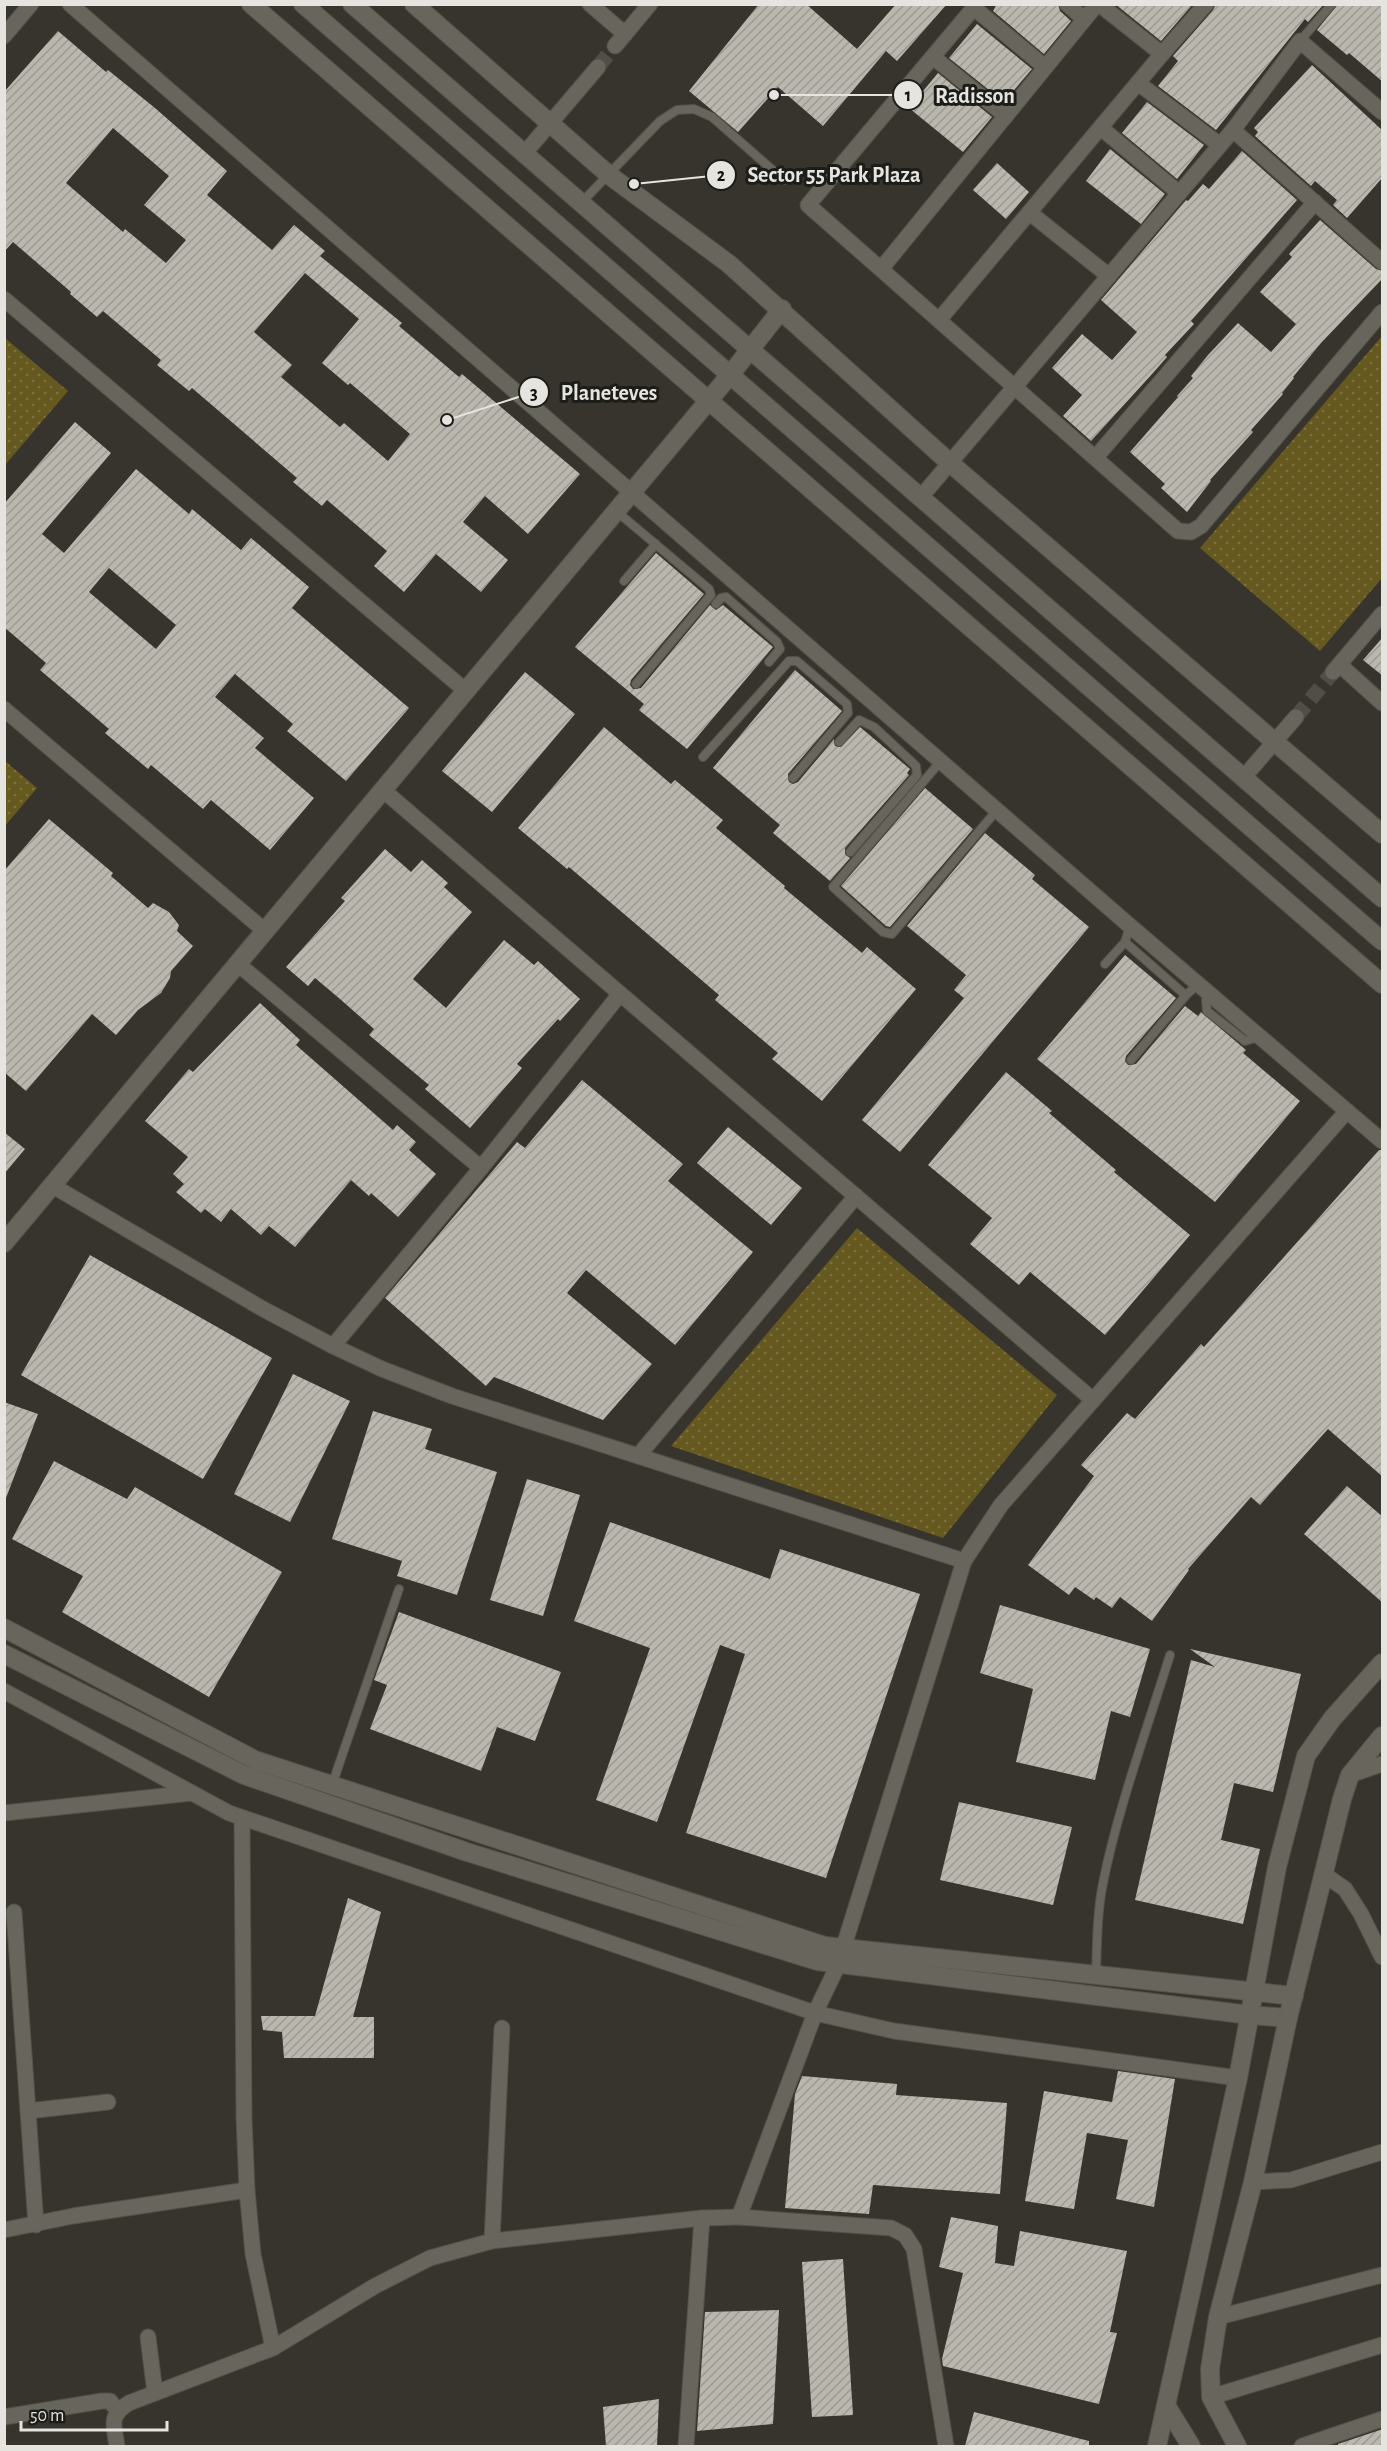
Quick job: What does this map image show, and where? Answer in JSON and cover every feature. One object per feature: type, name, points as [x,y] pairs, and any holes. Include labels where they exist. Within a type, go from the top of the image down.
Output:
[{"type":"street","points":[[4,36],[31,4]]},
{"type":"street","points":[[70,4],[1130,926],[1383,1141]]},
{"type":"street","points":[[251,4],[1383,984]]},
{"type":"street","points":[[303,4],[1383,940]]},
{"type":"street","points":[[352,4],[1383,898]]},
{"type":"street","points":[[414,4],[609,175],[729,264],[782,309],[950,463],[1383,834]]},
{"type":"street","points":[[590,4],[620,40],[650,4]]},
{"type":"street","points":[[1067,4],[1084,19]]},
{"type":"street","points":[[881,269],[1098,4],[1162,54]]},
{"type":"street","points":[[939,320],[1206,4]]},
{"type":"street","points":[[1045,67],[975,6],[808,205],[1178,531],[1191,532],[1201,526],[1383,312]]},
{"type":"street","points":[[920,498],[1233,130],[1300,41],[1383,112]]},
{"type":"street","points":[[933,57],[1006,116]]},
{"type":"street","points":[[524,154],[598,67]]},
{"type":"street","points":[[1138,83],[1220,145]]},
{"type":"street","points":[[1101,128],[1179,194]]},
{"type":"street","points":[[1233,130],[1383,262]]},
{"type":"street","points":[[1096,457],[1315,202]]},
{"type":"street","points":[[1030,213],[1109,276]]},
{"type":"street","points":[[4,299],[466,691]]},
{"type":"street","points":[[4,1243],[730,375],[782,309]]},
{"type":"street","points":[[1383,614],[1336,669],[1383,702]]},
{"type":"street","points":[[4,709],[265,932]]},
{"type":"street","points":[[1243,778],[1296,717]]},
{"type":"street","points":[[383,790],[1093,1400]]},
{"type":"street","points":[[238,964],[481,1168]]},
{"type":"street","points":[[333,1346],[481,1168],[620,994]]},
{"type":"street","points":[[739,2217],[815,2013],[841,1957],[964,1561],[1001,1505],[1347,1111]]},
{"type":"street","points":[[53,1186],[263,1309],[382,1369],[452,1396],[964,1561]]},
{"type":"street","points":[[638,1456],[856,1196]]},
{"type":"street","points":[[4,1628],[255,1760],[825,1946],[841,1957],[1250,2015],[1288,2018]]},
{"type":"street","points":[[4,1654],[244,1775],[467,1852],[817,1961],[841,1957],[1095,1976],[1294,1996]]},
{"type":"street","points":[[1157,2446],[1238,2078],[1277,1867],[1306,1756],[1332,1719],[1383,1663]]},
{"type":"street","points":[[4,1691],[242,1818],[815,2013],[894,2031],[1238,2078]]},
{"type":"street","points":[[1236,2446],[1211,2397],[1210,2369],[1218,2317],[1253,2182],[1288,2018],[1350,1775],[1383,1736]]},
{"type":"street","points":[[1350,1775],[1383,1764]]},
{"type":"street","points":[[4,1813],[192,1793]]},
{"type":"street","points":[[242,1818],[244,2117],[247,2190],[253,2254],[273,2348]]},
{"type":"street","points":[[1325,1875],[1345,1889],[1362,1914],[1383,1957]]},
{"type":"street","points":[[14,1912],[11,1984],[28,2111],[36,2225]]},
{"type":"street","points":[[492,2241],[502,2028]]},
{"type":"street","points":[[28,2111],[108,2102]]},
{"type":"street","points":[[1253,2182],[1291,2180],[1383,2152]]},
{"type":"street","points":[[4,2230],[73,2216],[247,2190]]},
{"type":"street","points":[[117,2446],[113,2422],[117,2410],[129,2403],[273,2348],[375,2286],[430,2258],[492,2241],[702,2218],[739,2217],[891,2228],[905,2235],[914,2249],[946,2446]]},
{"type":"street","points":[[686,2446],[702,2218]]},
{"type":"street","points":[[1218,2317],[1383,2275]]},
{"type":"street","points":[[148,2337],[155,2393]]},
{"type":"street","points":[[1211,2397],[1383,2345]]},
{"type":"street","points":[[4,2417],[102,2401],[111,2401],[117,2410]]},
{"type":"street","points":[[1167,2407],[1185,2443]]},
{"type":"street","points":[[1302,2446],[1383,2419]]},
{"type":"lane","points":[[1300,41],[1332,4]]},
{"type":"lane","points":[[580,203],[660,121],[677,110],[694,109],[712,117],[784,180]]},
{"type":"lane","points":[[616,511],[709,589],[711,595],[636,684]]},
{"type":"lane","points":[[624,582],[656,544]]},
{"type":"lane","points":[[716,604],[721,598],[726,597],[738,583]]},
{"type":"lane","points":[[726,597],[777,642],[780,649],[769,662]]},
{"type":"lane","points":[[777,642],[790,628]]},
{"type":"lane","points":[[797,661],[810,646]]},
{"type":"lane","points":[[703,757],[789,661],[797,661],[846,704],[848,713],[793,778]]},
{"type":"lane","points":[[846,704],[860,689]]},
{"type":"lane","points":[[874,727],[887,713]]},
{"type":"lane","points":[[838,742],[859,720],[874,727],[916,766],[917,775],[850,852]]},
{"type":"lane","points":[[916,766],[936,755]]},
{"type":"lane","points":[[936,755],[833,887],[841,897],[883,932],[892,933],[998,809]]},
{"type":"lane","points":[[1105,964],[1125,942],[1130,926]]},
{"type":"lane","points":[[1125,942],[1183,993],[1187,994]]},
{"type":"lane","points":[[1131,1060],[1187,994],[1204,988]]},
{"type":"lane","points":[[332,1786],[399,1589]]},
{"type":"lane","points":[[1095,1976],[1098,1916],[1108,1858],[1170,1655]]},
{"type":"shaded area","points":[[1382,336],[1382,578],[1320,651],[1200,548]]},
{"type":"shaded area","points":[[5,338],[68,391],[5,465]]},
{"type":"shaded area","points":[[5,761],[37,788],[5,826]]},
{"type":"shaded area","points":[[857,1228],[1057,1395],[943,1538],[671,1446]]},
{"type":"building","points":[[759,4],[806,4],[857,49],[896,4],[947,4],[897,61],[886,51],[823,126],[778,87],[738,132],[689,91]]},
{"type":"building","points":[[997,4],[1058,4],[1060,11],[1071,21],[1044,54],[993,11]]},
{"type":"building","points":[[1115,4],[1193,4],[1161,41]]},
{"type":"building","points":[[1216,4],[1324,4],[1308,22],[1305,19],[1216,130],[1158,86],[1178,61],[1173,56]]},
{"type":"building","points":[[1338,4],[1383,4],[1383,82],[1317,30]]},
{"type":"building","points":[[977,24],[1032,69],[1004,102],[949,58]]},
{"type":"building","points":[[58,31],[106,72],[108,70],[155,108],[227,171],[207,195],[272,250],[294,225],[325,251],[320,256],[402,323],[399,326],[459,377],[462,374],[580,474],[528,534],[485,496],[463,522],[508,560],[481,592],[436,554],[404,592],[374,566],[387,551],[327,500],[322,506],[293,482],[297,478],[192,388],[189,391],[157,365],[161,360],[103,311],[97,317],[13,242],[4,252],[4,92]],"holes":[[[113,128],[169,176],[144,205],[186,240],[166,263],[125,229],[123,232],[66,183]],[[305,273],[359,319],[322,363],[348,385],[350,383],[410,434],[388,461],[344,423],[340,427],[281,377],[292,365],[254,332]]]},
{"type":"building","points":[[1312,65],[1383,131],[1383,177],[1347,218],[1333,205],[1337,200],[1315,181],[1311,186],[1255,136],[1258,132],[1254,128]]},
{"type":"building","points":[[938,73],[992,117],[963,152],[909,108]]},
{"type":"building","points":[[1147,102],[1204,145],[1177,179],[1122,133]]},
{"type":"building","points":[[1110,149],[1165,194],[1141,224],[1086,181]]},
{"type":"building","points":[[1242,151],[1297,200],[1191,321],[1194,324],[1165,355],[1167,357],[1091,441],[1063,416],[1082,395],[1052,368],[1082,334],[1112,360],[1137,332],[1101,300],[1186,200],[1188,201],[1203,184],[1209,189]]},
{"type":"building","points":[[997,163],[1029,192],[1006,219],[973,190]]},
{"type":"building","points":[[1320,220],[1376,269],[1383,271],[1383,278],[1321,343],[1293,377],[1283,394],[1251,430],[1253,432],[1210,480],[1187,512],[1161,488],[1165,484],[1130,452],[1178,397],[1208,355],[1238,323],[1271,352],[1296,324],[1260,292],[1292,257],[1289,254]]},
{"type":"building","points":[[75,422],[111,453],[42,534],[64,553],[136,469],[189,514],[192,509],[241,550],[251,538],[309,587],[292,608],[409,708],[346,781],[287,731],[293,724],[235,674],[215,697],[264,738],[255,748],[314,798],[270,850],[211,800],[203,809],[151,765],[148,769],[105,733],[109,729],[40,670],[46,663],[4,627],[4,504]],"holes":[[[109,568],[176,625],[156,649],[89,592]]]},
{"type":"building","points":[[656,553],[704,594],[631,680],[630,685],[633,689],[641,688],[710,605],[716,610],[723,605],[773,647],[687,749],[639,710],[644,704],[575,647]]},
{"type":"building","points":[[1383,637],[1383,676],[1363,660]]},
{"type":"building","points":[[795,670],[842,711],[788,774],[789,782],[793,784],[798,782],[834,739],[835,746],[841,747],[860,727],[910,769],[907,773],[909,775],[845,848],[845,854],[850,858],[830,881],[773,833],[780,825],[713,768]]},
{"type":"building","points":[[525,672],[575,714],[492,812],[442,771]]},
{"type":"building","points":[[604,727],[671,784],[675,780],[723,820],[716,828],[785,886],[784,888],[862,953],[867,947],[916,989],[822,1101],[772,1059],[778,1053],[715,1000],[719,995],[569,867],[567,869],[518,828]]},
{"type":"building","points":[[925,788],[973,829],[890,927],[886,926],[841,886]]},
{"type":"building","points":[[49,819],[113,873],[111,876],[148,908],[153,903],[169,912],[179,925],[177,931],[193,946],[171,971],[170,978],[161,993],[138,1010],[116,1035],[92,1014],[26,1091],[4,1072],[4,871]]},
{"type":"building","points":[[985,833],[1035,875],[1032,879],[1089,927],[900,1152],[862,1120],[964,998],[954,990],[966,975],[907,926]]},
{"type":"building","points":[[385,849],[411,872],[422,860],[448,883],[444,887],[472,912],[413,979],[446,1008],[504,940],[534,965],[538,961],[580,999],[560,1021],[558,1019],[517,1064],[522,1068],[470,1128],[425,1089],[429,1085],[369,1035],[374,1029],[340,999],[315,978],[308,986],[286,967],[345,901],[341,898]]},
{"type":"building","points":[[1125,955],[1176,998],[1126,1056],[1125,1061],[1128,1065],[1136,1064],[1185,1006],[1198,1016],[1201,1012],[1246,1050],[1243,1053],[1300,1101],[1215,1202],[1037,1059]]},
{"type":"building","points":[[260,1003],[300,1040],[296,1045],[393,1130],[397,1125],[416,1142],[409,1150],[436,1174],[398,1217],[371,1193],[369,1196],[351,1180],[295,1247],[269,1226],[261,1235],[231,1209],[221,1222],[205,1209],[201,1213],[176,1192],[184,1184],[173,1174],[188,1157],[145,1121],[189,1069],[193,1072]]},
{"type":"building","points":[[1006,1072],[1052,1111],[1049,1113],[1116,1170],[1114,1172],[1190,1235],[1105,1335],[1030,1272],[1019,1285],[970,1244],[992,1218],[928,1165]]},
{"type":"building","points":[[582,1080],[683,1164],[668,1181],[753,1252],[675,1345],[586,1270],[567,1293],[652,1364],[603,1420],[494,1377],[486,1386],[385,1298],[517,1142],[525,1148]]},
{"type":"building","points":[[728,1127],[802,1188],[771,1225],[697,1163]]},
{"type":"building","points":[[4,1132],[25,1149],[4,1174]]},
{"type":"building","points":[[1379,1150],[1383,1150],[1383,1477],[1328,1429],[1260,1505],[1251,1497],[1188,1569],[1152,1621],[1120,1597],[1112,1608],[1096,1597],[1094,1600],[1075,1587],[1069,1595],[1028,1565],[1094,1476],[1081,1465],[1127,1413],[1135,1419],[1201,1344],[1204,1347]]},
{"type":"building","points":[[90,1255],[272,1358],[203,1479],[21,1375]]},
{"type":"building","points":[[293,1374],[350,1401],[290,1522],[234,1494]]},
{"type":"building","points":[[4,1402],[38,1414],[6,1498],[4,1497]]},
{"type":"building","points":[[373,1411],[432,1429],[425,1449],[497,1472],[457,1595],[397,1576],[402,1561],[332,1539]]},
{"type":"building","points":[[54,1461],[127,1499],[135,1487],[282,1572],[209,1697],[62,1612],[83,1576],[12,1539]]},
{"type":"building","points":[[527,1479],[580,1495],[543,1616],[490,1600]]},
{"type":"building","points":[[1347,1486],[1383,1517],[1383,1603],[1304,1534]]},
{"type":"building","points":[[610,1522],[770,1579],[780,1549],[920,1594],[826,1878],[686,1833],[745,1654],[720,1645],[657,1822],[596,1800],[650,1648],[574,1621]]},
{"type":"building","points":[[1000,1605],[1150,1649],[1130,1717],[1111,1711],[1095,1780],[1016,1762],[1033,1689],[980,1673]]},
{"type":"building","points":[[399,1612],[561,1672],[535,1741],[497,1727],[481,1771],[370,1729],[387,1685],[374,1680]]},
{"type":"building","points":[[1190,1649],[1301,1674],[1273,1792],[1234,1783],[1221,1840],[1260,1849],[1243,1924],[1135,1900],[1191,1660],[1215,1667]]},
{"type":"building","points":[[959,1802],[1072,1827],[1053,1905],[940,1880]]},
{"type":"building","points":[[348,1898],[381,1912],[353,2017],[374,2017],[374,2058],[284,2058],[282,2032],[263,2030],[261,2016],[315,2016]]},
{"type":"building","points":[[1118,2071],[1175,2079],[1154,2207],[1116,2199],[1128,2140],[1087,2133],[1074,2209],[1025,2201],[1044,2091],[1112,2102]]},
{"type":"building","points":[[802,2076],[897,2084],[896,2095],[1007,2103],[1000,2194],[873,2185],[869,2214],[785,2208],[795,2094]]},
{"type":"building","points":[[951,2217],[998,2226],[995,2263],[1014,2266],[1020,2231],[1127,2251],[1110,2332],[1117,2333],[1099,2404],[943,2366],[942,2359],[963,2273],[939,2267]]},
{"type":"building","points":[[843,2259],[853,2415],[812,2417],[802,2262]]},
{"type":"building","points":[[779,2310],[773,2424],[697,2431],[705,2312]]},
{"type":"building","points":[[659,2399],[657,2446],[606,2446],[603,2407]]},
{"type":"building","points":[[974,2412],[1089,2441],[1089,2446],[965,2446]]},
{"type":"building","points":[[1383,2429],[1383,2446],[1338,2446],[1338,2444]]},
{"type":"tunnel","points":[[598,67],[615,46]]},
{"type":"tunnel","points":[[1296,717],[1333,672]]},
{"type":"place","name":"Radisson","points":[[774,95]]},
{"type":"place","name":"Sector 55 Park Plaza","points":[[634,184]]},
{"type":"place","name":"Planeteves","points":[[447,420]]}]
